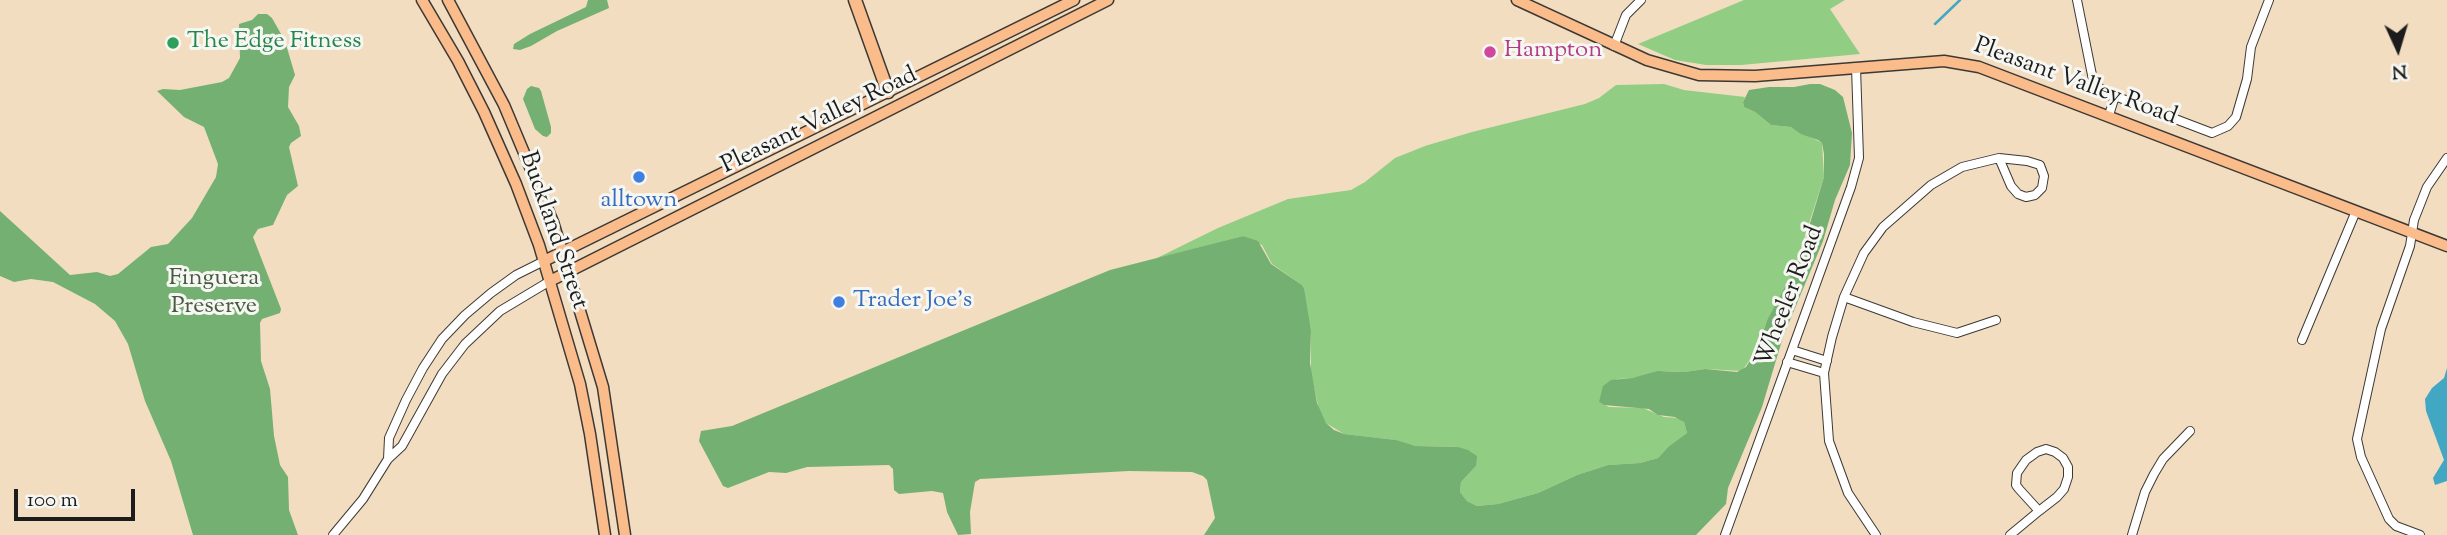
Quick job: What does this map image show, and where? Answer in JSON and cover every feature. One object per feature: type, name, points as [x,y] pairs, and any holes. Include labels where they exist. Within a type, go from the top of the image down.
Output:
[{"type":"highway","points":[[855,0],[888,92]]},
{"type":"main road","name":"Buckland Street","points":[[422,0],[475,94],[511,172],[544,261],[580,384],[605,535]]},
{"type":"main road","name":"Buckland Street","points":[[448,0],[494,85],[531,164],[563,252],[603,387],[625,535]]},
{"type":"main road","name":"Pleasant Valley Road","points":[[544,261],[1074,0]]},
{"type":"main road","name":"Pleasant Valley Road","points":[[550,281],[1108,0]]},
{"type":"main road","name":"Pleasant Valley Road","points":[[1517,0],[1659,65],[1711,76],[1755,76],[1944,61],[1961,63],[2008,76],[2447,246]]},
{"type":"main road","points":[[1048,13],[1055,28]]},
{"type":"main road","points":[[1037,19],[1044,33]]},
{"type":"main road","points":[[475,94],[494,85]]},
{"type":"main road","points":[[888,92],[894,108]]},
{"type":"main road","points":[[722,173],[724,193]]},
{"type":"main road","points":[[601,508],[622,509]]},
{"type":"street","points":[[1614,46],[1626,15],[1641,0]]},
{"type":"street","points":[[2077,0],[2094,85],[2115,96],[2212,133],[2228,126],[2236,117],[2247,79],[2251,47],[2269,0]]},
{"type":"street","name":"Wheeler Road","points":[[1725,535],[1841,219],[1859,158],[1856,67]]},
{"type":"street","points":[[2109,115],[2115,96]]},
{"type":"street","points":[[1876,535],[1848,493],[1829,441],[1824,373],[1844,297],[1864,253],[1883,227],[1931,185],[1962,167],[1999,158],[2027,161],[2040,165],[2044,176],[2042,188],[2035,195],[2026,197],[2018,194],[2011,186],[1999,158]]},
{"type":"street","points":[[2420,535],[2396,526],[2387,516],[2361,457],[2357,439],[2384,319],[2410,246],[2413,223],[2424,192],[2447,158]]},
{"type":"street","points":[[2302,340],[2356,211]]},
{"type":"street","points":[[387,459],[389,438],[406,400],[422,368],[442,339],[491,293],[516,275],[544,261]]},
{"type":"street","points":[[333,535],[363,499],[387,459],[402,446],[442,374],[465,344],[500,311],[550,281]]},
{"type":"street","points":[[1844,297],[1913,322],[1957,333],[1996,320]]},
{"type":"street","points":[[1792,350],[1827,361]]},
{"type":"street","points":[[1787,362],[1824,373]]},
{"type":"street","points":[[2132,535],[2145,492],[2154,474],[2163,459],[2190,431]]},
{"type":"street","points":[[2010,535],[2039,511],[2064,489],[2068,467],[2063,458],[2046,449],[2026,460],[2017,473],[2016,485],[2039,511]]},
{"type":"green space","points":[[588,0],[607,0],[609,8],[531,46],[520,50],[513,49],[514,44],[530,34],[586,7]]},
{"type":"green space","points":[[1744,0],[1845,0],[1830,9],[1860,54],[1741,65],[1706,65],[1675,60],[1638,44]]},
{"type":"green space","name":"Finguera Preserve","points":[[258,14],[267,14],[272,18],[285,41],[295,75],[289,87],[288,107],[299,126],[301,136],[289,147],[298,186],[287,195],[273,225],[258,229],[253,237],[281,309],[280,313],[262,319],[260,323],[261,361],[270,389],[274,436],[280,465],[288,477],[289,510],[298,535],[193,535],[171,461],[145,401],[128,344],[115,321],[95,304],[53,282],[31,279],[14,282],[0,276],[0,211],[70,275],[97,272],[110,276],[118,274],[151,247],[168,244],[192,218],[216,177],[218,164],[204,127],[184,117],[157,91],[180,90],[222,82],[229,78],[240,58],[239,24],[252,20]]},
{"type":"green space","points":[[1664,84],[1684,90],[1745,97],[1744,107],[1771,125],[1791,127],[1822,143],[1824,177],[1793,273],[1767,320],[1758,348],[1742,371],[1663,371],[1617,379],[1599,402],[1609,407],[1643,408],[1664,417],[1680,418],[1687,433],[1658,458],[1640,463],[1608,465],[1577,475],[1538,493],[1498,504],[1477,506],[1467,501],[1460,492],[1461,482],[1476,466],[1458,447],[1416,446],[1395,440],[1344,434],[1326,423],[1320,414],[1311,373],[1311,330],[1302,285],[1272,264],[1262,245],[1243,236],[1155,259],[1218,228],[1288,199],[1351,190],[1395,158],[1425,146],[1585,104],[1599,98],[1616,85]]},
{"type":"green space","points":[[1820,84],[1835,90],[1843,97],[1852,133],[1850,165],[1835,200],[1823,241],[1783,337],[1762,407],[1728,488],[1726,504],[1696,535],[1204,535],[1215,518],[1207,480],[1203,476],[1192,472],[1129,471],[980,479],[975,482],[970,512],[971,534],[958,535],[947,512],[943,493],[932,491],[899,494],[894,490],[893,469],[889,465],[807,467],[786,473],[769,472],[728,488],[723,486],[699,441],[701,431],[732,426],[1110,270],[1243,236],[1258,241],[1271,264],[1304,289],[1311,330],[1310,363],[1317,403],[1326,423],[1334,430],[1416,446],[1458,447],[1468,450],[1477,456],[1476,466],[1461,482],[1460,492],[1467,501],[1477,506],[1498,504],[1538,493],[1577,475],[1608,465],[1640,463],[1658,458],[1687,433],[1684,422],[1675,417],[1658,415],[1649,409],[1604,405],[1599,402],[1603,386],[1611,380],[1658,371],[1684,372],[1705,369],[1737,372],[1746,367],[1758,348],[1767,320],[1798,263],[1824,177],[1824,154],[1822,143],[1818,140],[1791,127],[1771,125],[1744,107],[1743,102],[1749,90]]},
{"type":"green space","points":[[531,86],[541,91],[551,127],[551,133],[547,137],[535,129],[523,99]]},
{"type":"water","points":[[2447,368],[2447,481],[2435,485],[2433,478],[2444,460],[2426,411],[2425,399],[2432,388],[2444,378]]},
{"type":"waterway","points":[[1935,24],[1960,0]]},
{"type":"place","name":"The Edge Fitness","points":[[173,43]]},
{"type":"place","name":"Hampton","points":[[1490,52]]},
{"type":"place","name":"alltown","points":[[639,177]]},
{"type":"place","name":"Trader Joe's","points":[[839,302]]}]
